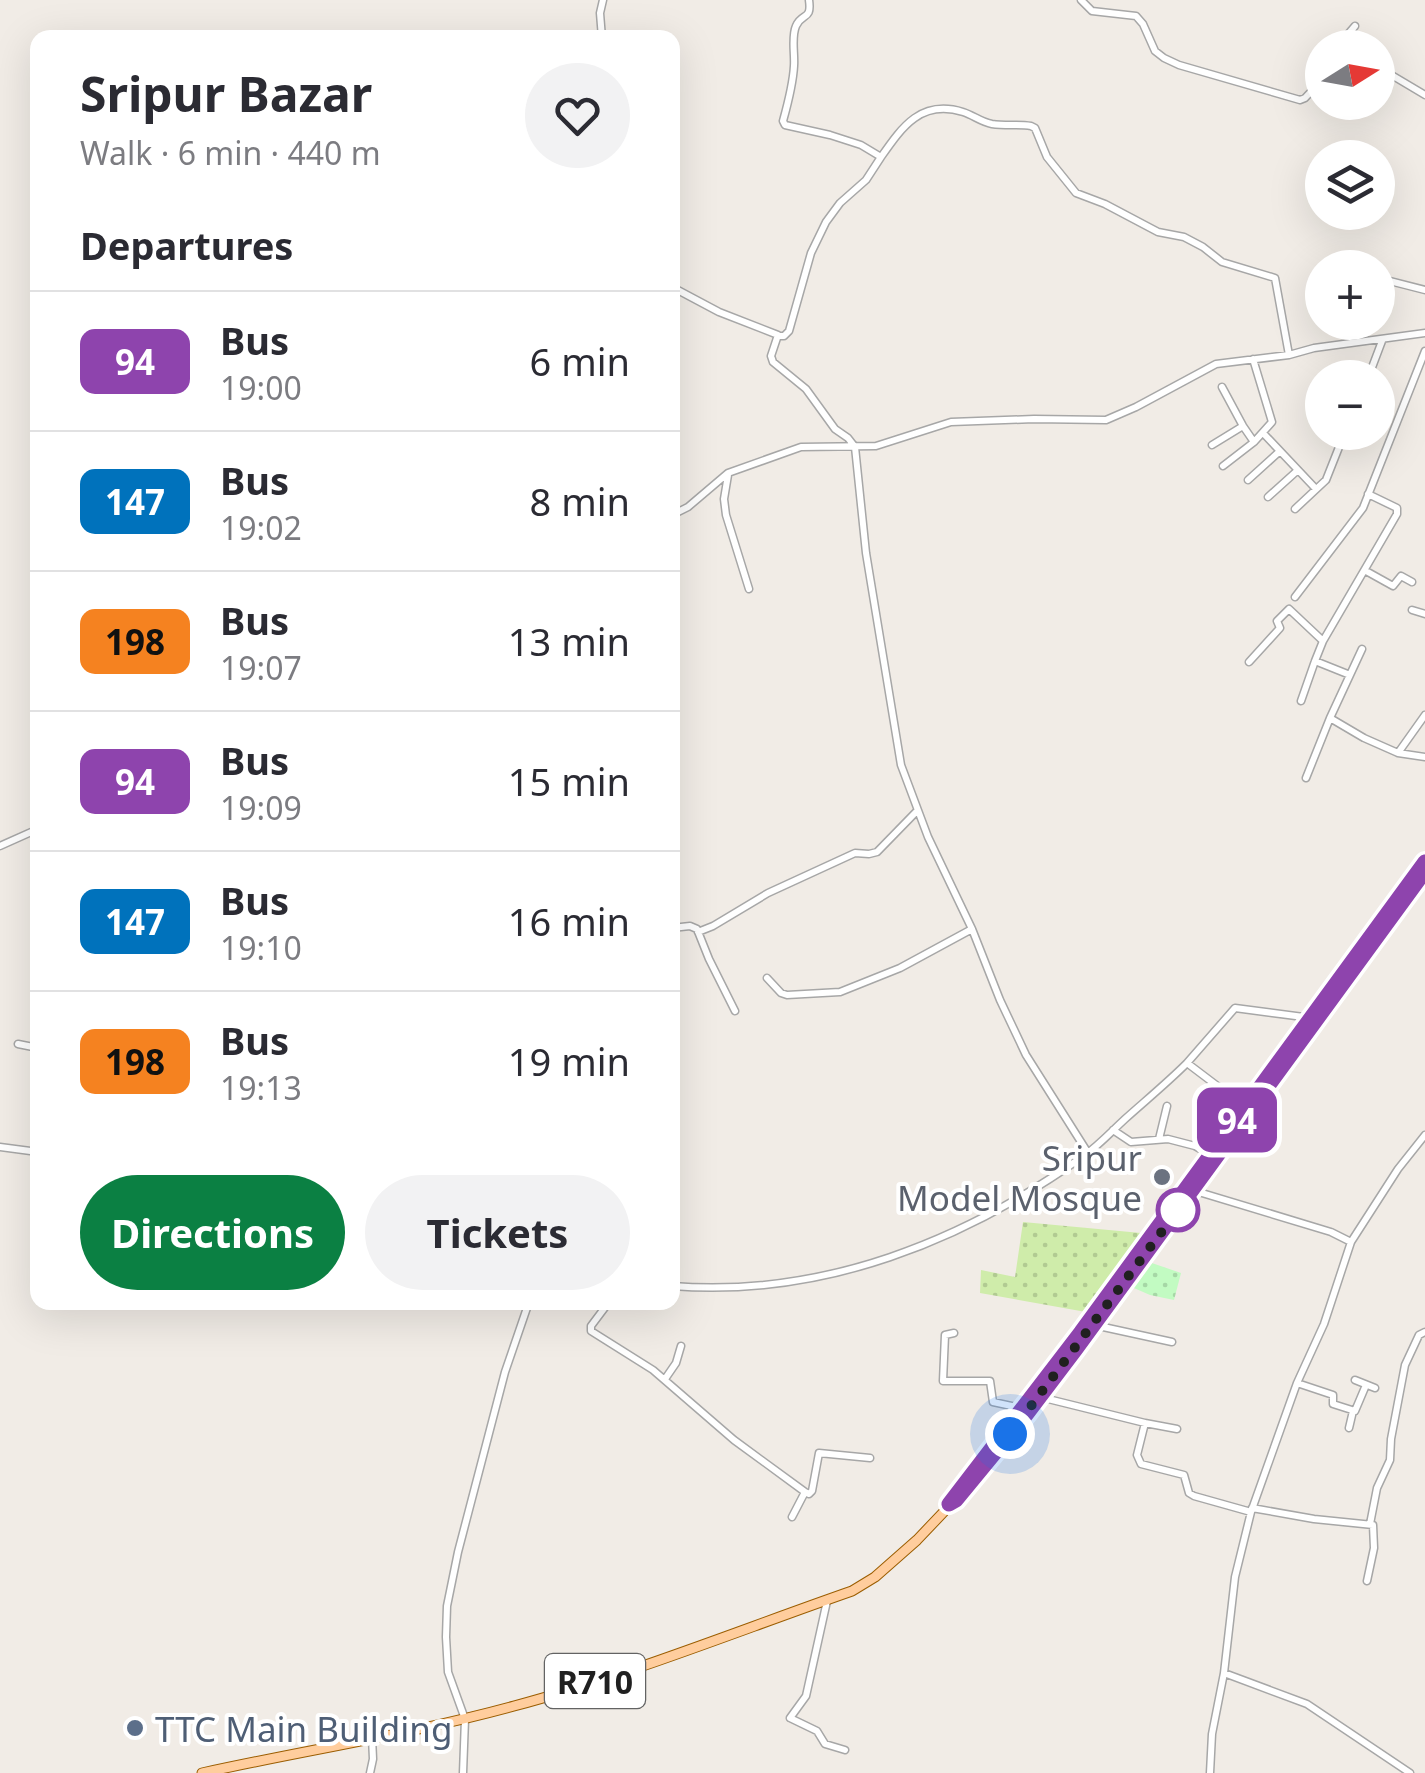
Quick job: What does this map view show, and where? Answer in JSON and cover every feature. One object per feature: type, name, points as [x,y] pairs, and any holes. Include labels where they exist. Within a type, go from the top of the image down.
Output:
[{"type":"main road","points":[[949,1504],[1037,1395],[1425,862]]},
{"type":"main road","points":[[949,1504],[1094,1325],[1425,871]]},
{"type":"main road","name":"R710","points":[[202,1773],[518,1706],[661,1660],[852,1590],[875,1577],[917,1540],[949,1504]]},
{"type":"street","points":[[601,30],[603,0]]},
{"type":"street","points":[[809,0],[808,15],[796,24],[784,125],[830,134],[862,145],[880,158]]},
{"type":"street","points":[[1081,0],[1092,11],[1136,16],[1159,55],[1180,65],[1300,100],[1305,98]]},
{"type":"street","points":[[1352,30],[1355,26]]},
{"type":"street","points":[[1395,77],[1425,94]]},
{"type":"street","points":[[680,291],[719,312],[784,336],[811,253],[826,222],[866,180],[906,125],[921,111],[949,108],[990,124],[1035,128],[1055,168],[1076,193],[1158,232],[1184,237],[1222,262],[1275,278],[1289,355]]},
{"type":"street","points":[[1395,282],[1425,290]]},
{"type":"street","points":[[1395,338],[1425,334]]},
{"type":"street","points":[[778,335],[770,356],[773,362],[806,390],[834,430],[855,447],[866,553],[893,721],[901,765],[916,811],[1026,1055],[1088,1153]]},
{"type":"street","points":[[680,511],[728,474],[801,448],[876,446],[951,422],[1106,420],[1136,408],[1202,369],[1234,360],[1382,340],[1375,360]]},
{"type":"street","points":[[1295,597],[1362,508],[1425,351]]},
{"type":"street","points":[[1223,466],[1254,442],[1272,418],[1253,359]]},
{"type":"street","points":[[1222,387],[1254,442]]},
{"type":"street","points":[[1212,445],[1243,426]]},
{"type":"street","points":[[1263,433],[1316,489]]},
{"type":"street","points":[[1295,509],[1330,472],[1338,450]]},
{"type":"street","points":[[1248,480],[1280,451]]},
{"type":"street","points":[[1268,496],[1298,470]]},
{"type":"street","points":[[728,474],[724,505],[749,589]]},
{"type":"street","points":[[1302,701],[1323,641],[1398,510],[1368,494]]},
{"type":"street","points":[[1366,570],[1394,586],[1401,576],[1412,582]]},
{"type":"street","points":[[1248,662],[1280,628],[1277,621],[1288,609],[1323,641]]},
{"type":"street","points":[[1412,610],[1425,614]]},
{"type":"street","points":[[1306,778],[1362,648]]},
{"type":"street","points":[[1315,661],[1350,676]]},
{"type":"street","points":[[1398,753],[1425,715]]},
{"type":"street","points":[[1330,718],[1398,753],[1425,757]]},
{"type":"street","points":[[698,932],[768,893],[855,853],[876,852],[916,811]]},
{"type":"street","points":[[0,846],[30,832]]},
{"type":"street","points":[[680,927],[690,926],[698,932],[734,1011]]},
{"type":"street","points":[[767,978],[787,995],[840,992],[900,968],[972,929]]},
{"type":"street","points":[[680,1286],[795,1281],[884,1261],[1006,1206],[1088,1153],[1187,1063],[1235,1008],[1311,1018]]},
{"type":"street","points":[[18,1044],[30,1046]]},
{"type":"street","points":[[1187,1063],[1224,1092],[1251,1102]]},
{"type":"street","points":[[1159,1139],[1168,1106]]},
{"type":"street","points":[[1113,1130],[1136,1143],[1159,1139],[1186,1143],[1211,1155]]},
{"type":"street","points":[[1210,1773],[1235,1577],[1251,1510],[1297,1383],[1324,1324],[1350,1242],[1425,1136]]},
{"type":"street","points":[[0,1146],[30,1151]]},
{"type":"street","points":[[1192,1190],[1331,1232],[1350,1242]]},
{"type":"street","points":[[464,1773],[465,1719],[448,1672],[447,1606],[495,1408],[526,1310]]},
{"type":"street","points":[[604,1310],[591,1331],[664,1379],[734,1440],[804,1492],[812,1491],[819,1452],[870,1458]]},
{"type":"street","points":[[1094,1325],[1172,1342]]},
{"type":"street","points":[[1370,1524],[1377,1488],[1390,1460],[1406,1365],[1419,1335],[1425,1332]]},
{"type":"street","points":[[954,1333],[945,1335],[943,1381],[990,1380],[993,1402],[1023,1408]]},
{"type":"street","points":[[664,1379],[676,1363],[681,1346]]},
{"type":"street","points":[[1354,1380],[1375,1388]]},
{"type":"street","points":[[1297,1383],[1333,1396],[1333,1404],[1353,1411]]},
{"type":"street","points":[[1349,1428],[1366,1385]]},
{"type":"street","points":[[1037,1395],[1177,1429]]},
{"type":"street","points":[[1145,1424],[1137,1455],[1141,1464],[1184,1475],[1194,1496],[1251,1510],[1370,1524],[1374,1528],[1374,1548],[1367,1581]]},
{"type":"street","points":[[792,1517],[804,1492]]},
{"type":"street","points":[[827,1599],[806,1696],[790,1718],[817,1731],[825,1744],[845,1750]]},
{"type":"street","points":[[1224,1672],[1307,1704],[1410,1773]]},
{"type":"street","points":[[370,1773],[372,1738]]},
{"type":"green space","points":[[1023,1222],[1141,1233],[1086,1312],[980,1293],[981,1270],[1015,1277]]},
{"type":"green space","points":[[1146,1261],[1181,1273],[1174,1300],[1127,1285]]},
{"type":"bus line","name":"94","points":[[1425,862],[1081,1332],[949,1504],[1040,1397],[1425,871]]},
{"type":"place","name":"Sripur Model Mosque","points":[[1162,1177]]},
{"type":"place","name":"TTC Main Building","points":[[135,1728]]},
{"type":"route","points":[[1010,1434],[1178,1210]]}]
